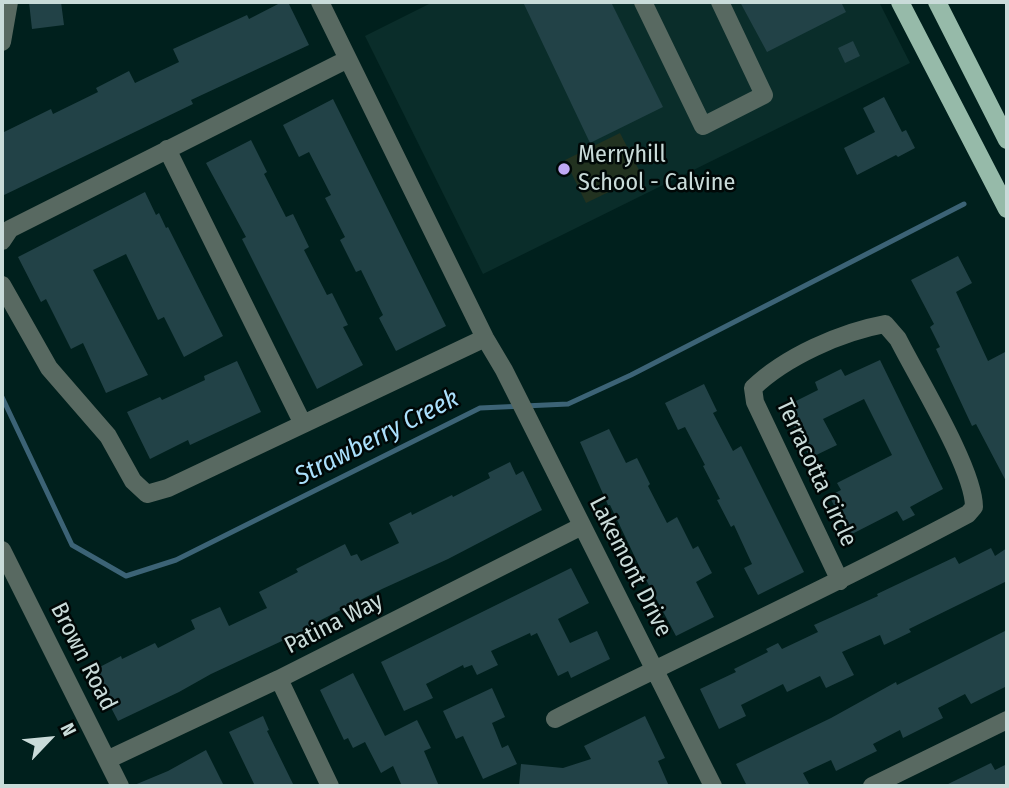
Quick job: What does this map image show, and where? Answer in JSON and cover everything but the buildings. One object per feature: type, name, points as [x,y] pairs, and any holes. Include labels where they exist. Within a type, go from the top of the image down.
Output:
[{"type":"main road","points":[[900,2],[1007,209]]},
{"type":"main road","points":[[929,2],[941,9],[1007,140]]},
{"type":"main road","points":[[983,159],[1007,178]]},
{"type":"street","points":[[2,42],[9,2]]},
{"type":"street","name":"Lakemont Drive","points":[[320,2],[485,338],[508,378],[713,786]]},
{"type":"street","points":[[643,2],[703,126],[764,95],[720,2]]},
{"type":"street","points":[[2,241],[10,229],[348,59]]},
{"type":"street","points":[[167,149],[303,424]]},
{"type":"street","points":[[2,285],[49,369],[108,436],[133,481],[147,494],[168,488],[485,338]]},
{"type":"street","name":"Terracotta Circle","points":[[555,719],[840,581],[957,520],[974,507],[974,498],[957,453],[898,339],[885,324],[817,346],[763,378],[752,388],[755,402],[840,581]]},
{"type":"street","name":"Patina Way","points":[[107,760],[279,679],[582,526]]},
{"type":"street","name":"Brown Road","points":[[2,550],[120,786]]},
{"type":"street","points":[[279,679],[330,786]]},
{"type":"street","points":[[872,786],[1007,720]]},
{"type":"shaded area","name":"Merryhill School - Calvine","points":[[433,2],[879,2],[910,63],[483,274],[365,36]]},
{"type":"green space","points":[[620,133],[642,176],[586,203],[565,160]]},
{"type":"waterway","name":"Strawberry Creek","points":[[2,397],[72,545],[126,576],[176,560],[480,408],[568,404],[631,375],[964,204]]},
{"type":"place","name":"Merryhill School - Calvine","points":[[564,169]]}]
